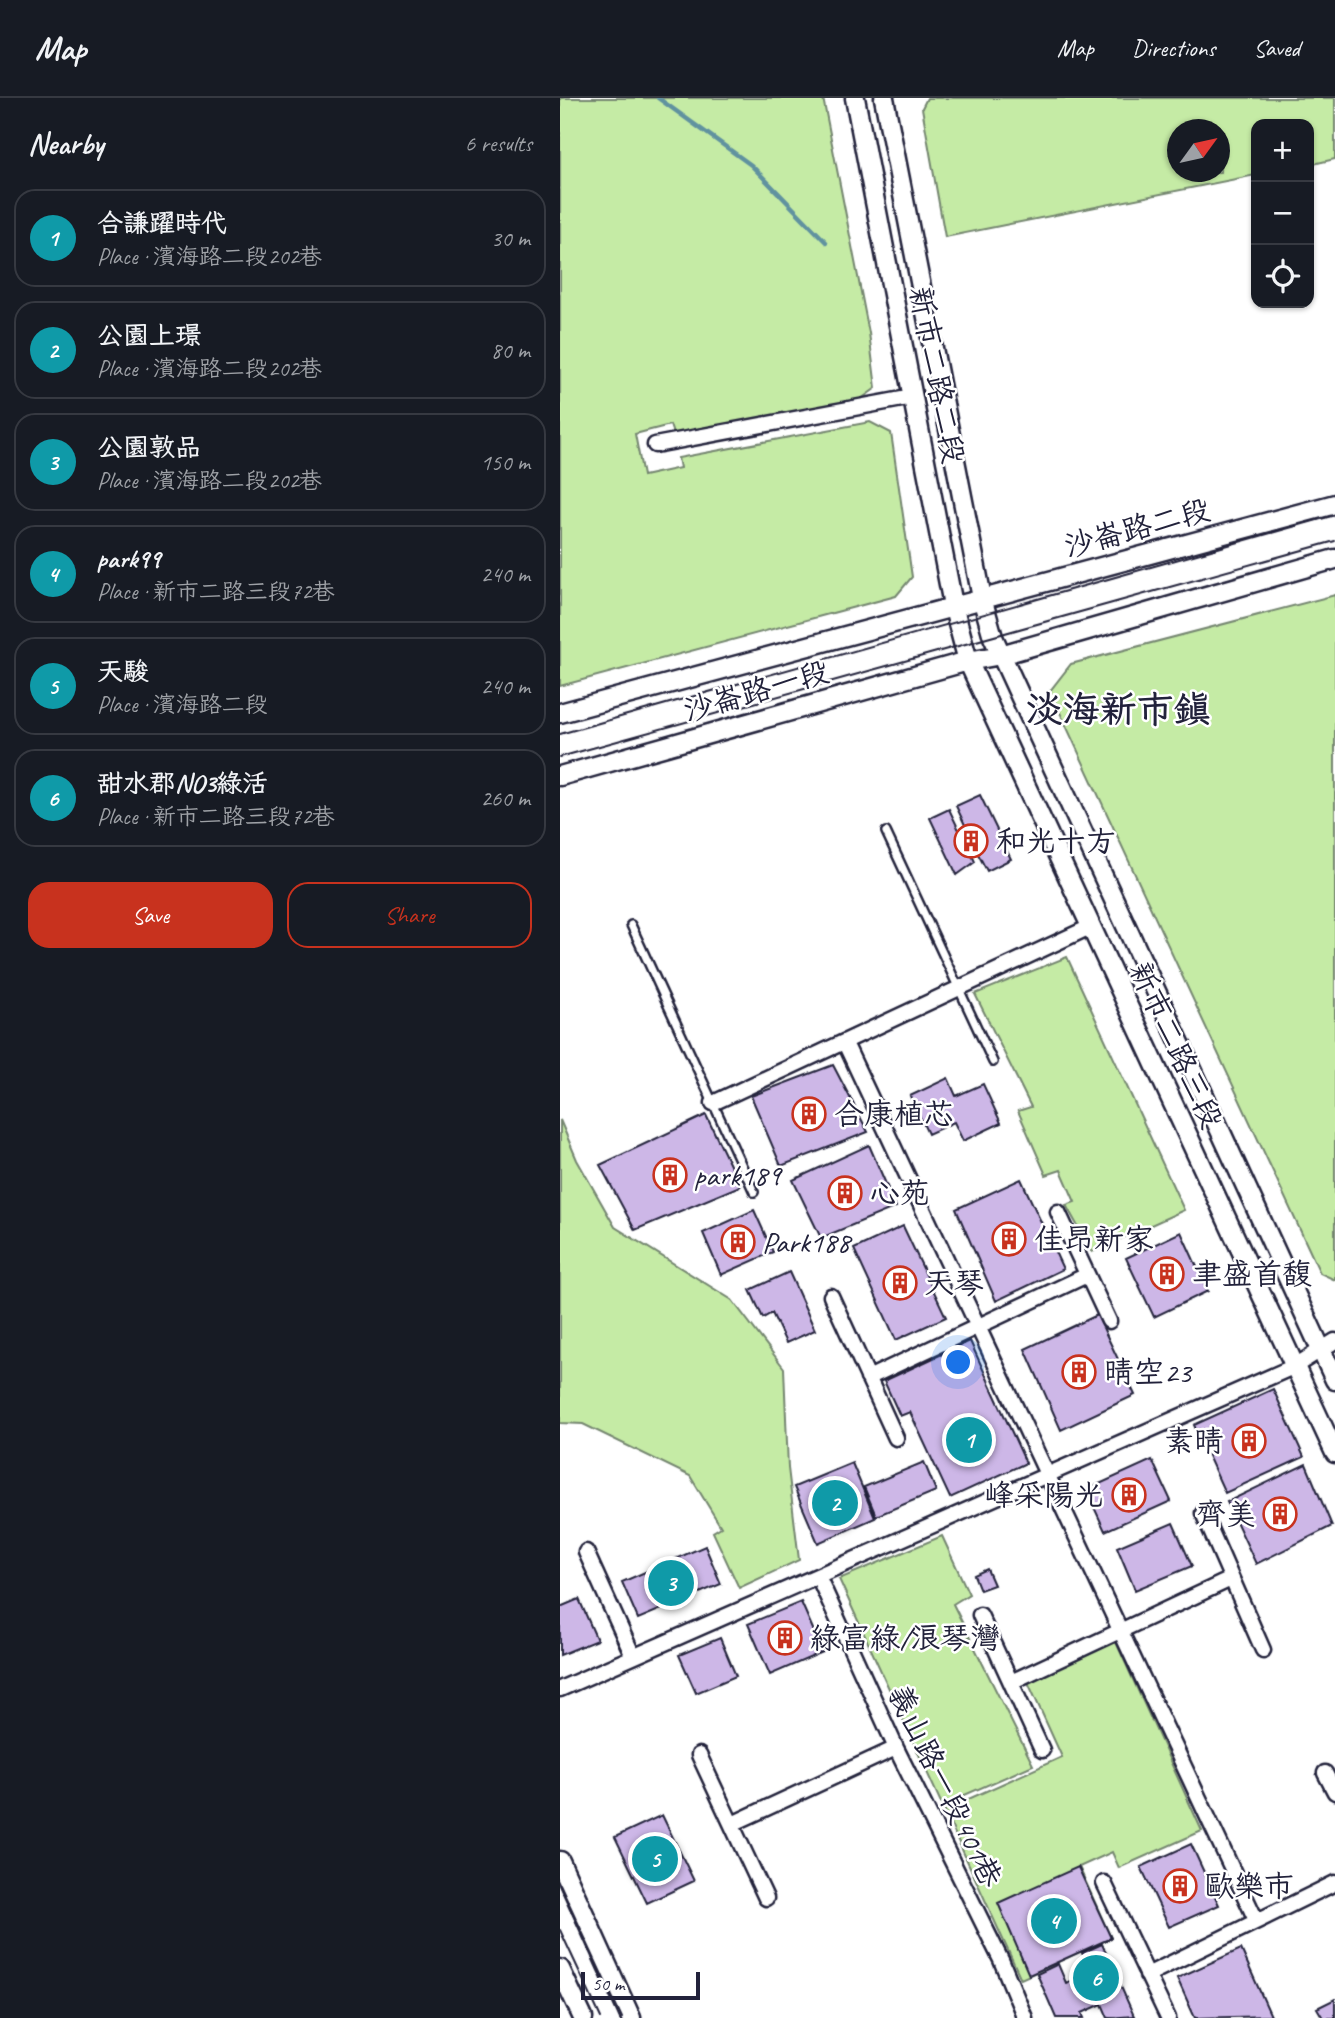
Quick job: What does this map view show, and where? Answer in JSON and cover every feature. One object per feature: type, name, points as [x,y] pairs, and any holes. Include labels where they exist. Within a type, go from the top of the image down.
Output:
[{"type":"street","name":"新市二路二段","points":[[855,98],[953,605],[968,661]]},
{"type":"street","name":"新市二路二段","points":[[884,98],[982,598]]},
{"type":"street","points":[[656,445],[913,397]]},
{"type":"street","name":"沙崙路二段","points":[[953,605],[1335,504]]},
{"type":"street","points":[[968,661],[1001,655],[1335,559]]},
{"type":"street","name":"新市二路三段","points":[[982,598],[1001,655],[1328,1345],[1335,1380]]},
{"type":"street","name":"沙崙路一段","points":[[560,713],[953,605]]},
{"type":"street","name":"新市二路三段","points":[[968,661],[1335,1452]]},
{"type":"street","name":"沙崙路一段","points":[[560,776],[968,661]]},
{"type":"street","points":[[713,1103],[1090,927]]},
{"type":"street","points":[[845,1042],[1050,1474],[1256,1920]]},
{"type":"street","points":[[1058,1212],[1109,1321]]},
{"type":"street","points":[[868,1378],[1087,1275]]},
{"type":"street","points":[[831,1296],[895,1438]]},
{"type":"street","points":[[560,1689],[1050,1474],[1171,1418],[1295,1366],[1328,1345]]},
{"type":"street","points":[[1203,1513],[1263,1650]]},
{"type":"street","points":[[586,1552],[633,1656]]},
{"type":"street","name":"義山路一段401巷","points":[[818,1576],[896,1748],[1001,1960],[1025,2018]]},
{"type":"street","points":[[1011,1682],[1231,1579]]},
{"type":"street","points":[[980,1615],[1042,1750]]},
{"type":"street","points":[[732,1824],[896,1748]]},
{"type":"street","points":[[699,1755],[766,1898]]},
{"type":"street","points":[[1325,1773],[1335,1792]]},
{"type":"street","points":[[560,1861],[631,2018]]},
{"type":"street","points":[[1104,1882],[1167,2018]]},
{"type":"street","points":[[1147,1975],[1335,1883]]},
{"type":"street","points":[[560,1969],[583,2018]]},
{"type":"lane","points":[[886,832],[993,1062]]},
{"type":"lane","points":[[631,925],[754,1192]]},
{"type":"green space","points":[[560,98],[823,98],[869,333],[876,388],[861,399],[673,434],[670,425],[635,434],[643,476],[680,468],[678,458],[870,422],[891,433],[912,577],[896,596],[560,686]]},
{"type":"green space","points":[[927,98],[1335,98],[1335,159],[1314,164],[1314,119],[1251,119],[1251,176],[1230,180],[1230,119],[1167,119],[1167,182],[1221,182],[945,237],[922,108]]},
{"type":"green space","points":[[1335,595],[1335,1280],[1320,1273],[1050,691],[1071,664]]},
{"type":"green space","points":[[1067,957],[1184,1210],[1092,1252],[1066,1205],[1075,1202],[1061,1170],[1046,1175],[1018,1111],[1031,1107],[975,994]]},
{"type":"green space","points":[[560,1120],[577,1160],[615,1227],[732,1300],[784,1368],[788,1468],[799,1560],[739,1588],[713,1532],[721,1527],[690,1476],[583,1424],[560,1423]]},
{"type":"green space","points":[[942,1536],[969,1594],[953,1604],[1033,1765],[942,1805],[839,1579]]},
{"type":"green space","points":[[1115,1640],[1202,1831],[1119,1868],[1112,1852],[1079,1867],[1111,1938],[1021,1979],[944,1810],[1062,1757],[1027,1680]]},
{"type":"building","name":"和光十方","points":[[980,795],[1011,859],[987,871],[977,852],[972,855],[975,862],[957,875],[930,818],[949,809],[959,830],[966,827],[956,806]]},
{"type":"building","name":"合康植芯","points":[[833,1065],[868,1132],[781,1166],[751,1096]]},
{"type":"building","points":[[948,1078],[956,1096],[983,1084],[1001,1123],[963,1141],[954,1122],[928,1134],[910,1096]]},
{"type":"building","name":"park189","points":[[706,1115],[740,1186],[635,1230],[600,1165]]},
{"type":"building","name":"心苑","points":[[869,1145],[896,1207],[821,1238],[793,1180]]},
{"type":"building","name":"佳昂新家","points":[[1021,1179],[1063,1269],[996,1301],[956,1209]]},
{"type":"building","name":"Park188","points":[[754,1210],[773,1252],[721,1275],[703,1233]]},
{"type":"building","name":"天琴","points":[[903,1226],[946,1317],[896,1340],[854,1249]]},
{"type":"building","name":"聿盛首馥","points":[[1181,1232],[1208,1291],[1154,1317],[1126,1258]]},
{"type":"building","points":[[789,1272],[815,1330],[786,1343],[772,1313],[763,1318],[750,1290]]},
{"type":"building","name":"晴空23","points":[[1097,1315],[1135,1395],[1061,1430],[1025,1349]]},
{"type":"building","points":[[970,1341],[1026,1463],[950,1498],[910,1412],[900,1416],[884,1381]]},
{"type":"building","name":"素晴","points":[[1273,1389],[1304,1457],[1225,1493],[1194,1425]]},
{"type":"building","name":"峰采陽光","points":[[1152,1460],[1171,1501],[1105,1531],[1086,1490]]},
{"type":"building","points":[[924,1462],[936,1491],[876,1516],[864,1487]]},
{"type":"building","points":[[852,1463],[875,1518],[818,1543],[794,1487]]},
{"type":"building","name":"齊美","points":[[1306,1464],[1332,1526],[1256,1564],[1227,1502]]},
{"type":"building","points":[[1173,1523],[1192,1566],[1135,1590],[1117,1547]]},
{"type":"building","points":[[705,1546],[721,1584],[638,1619],[622,1582]]},
{"type":"building","points":[[987,1569],[994,1585],[980,1590],[974,1575]]},
{"type":"building","points":[[579,1599],[597,1640],[560,1655],[560,1607]]},
{"type":"building","name":"綠富綠/浪琴灣","points":[[801,1602],[823,1652],[770,1675],[748,1624]]},
{"type":"building","name":"綠富綠/浪琴灣","points":[[720,1638],[736,1676],[696,1693],[679,1655]]},
{"type":"building","points":[[662,1815],[694,1881],[647,1903],[615,1837]]},
{"type":"building","name":"歐樂市","points":[[1191,1844],[1219,1905],[1169,1927],[1141,1867]]},
{"type":"building","points":[[1078,1867],[1111,1938],[1029,1975],[998,1903]]},
{"type":"building","points":[[1102,1944],[1134,2016],[1108,2018],[1102,2004],[1082,2013],[1084,2018],[1056,2018],[1037,1974],[1058,1964],[1066,1983],[1091,1972],[1082,1953]]},
{"type":"building","points":[[1241,1949],[1271,2016],[1195,2018],[1177,1978]]},
{"type":"building","points":[[1335,1999],[1335,2018],[1323,2018],[1317,2008]]},
{"type":"waterway","points":[[658,98],[751,165],[826,242]]},
{"type":"tram line","points":[[560,734],[1335,515]]},
{"type":"tram line","points":[[560,757],[1335,541]]},
{"type":"tram line","points":[[560,1884],[622,2018]]},
{"type":"tram line","points":[[560,1930],[601,2018]]},
{"type":"place","name":"和光十方","points":[[971,841]]},
{"type":"place","name":"合康植芯","points":[[809,1114]]},
{"type":"place","name":"park189","points":[[670,1175]]},
{"type":"place","name":"心苑","points":[[845,1193]]},
{"type":"place","name":"佳昂新家","points":[[1009,1239]]},
{"type":"place","name":"Park188","points":[[738,1242]]},
{"type":"place","name":"聿盛首馥","points":[[1167,1274]]},
{"type":"place","name":"天琴","points":[[900,1283]]},
{"type":"place","name":"晴空23","points":[[1079,1372]]},
{"type":"place","name":"合謙躍時代","points":[[969,1440]]},
{"type":"place","name":"素晴","points":[[1249,1441]]},
{"type":"place","name":"峰采陽光","points":[[1129,1495]]},
{"type":"place","name":"公園上璟","points":[[835,1503]]},
{"type":"place","name":"齊美","points":[[1280,1514]]},
{"type":"place","name":"公園敦品","points":[[671,1583]]},
{"type":"place","name":"綠富綠/浪琴灣","points":[[785,1638]]},
{"type":"place","name":"天駿","points":[[655,1859]]},
{"type":"place","name":"歐樂市","points":[[1180,1886]]},
{"type":"place","name":"park99","points":[[1054,1921]]},
{"type":"place","name":"甜水郡NO3綠活","points":[[1096,1978]]},
{"type":"district","name":"淡海新市鎮","points":[[1118,709]]}]
